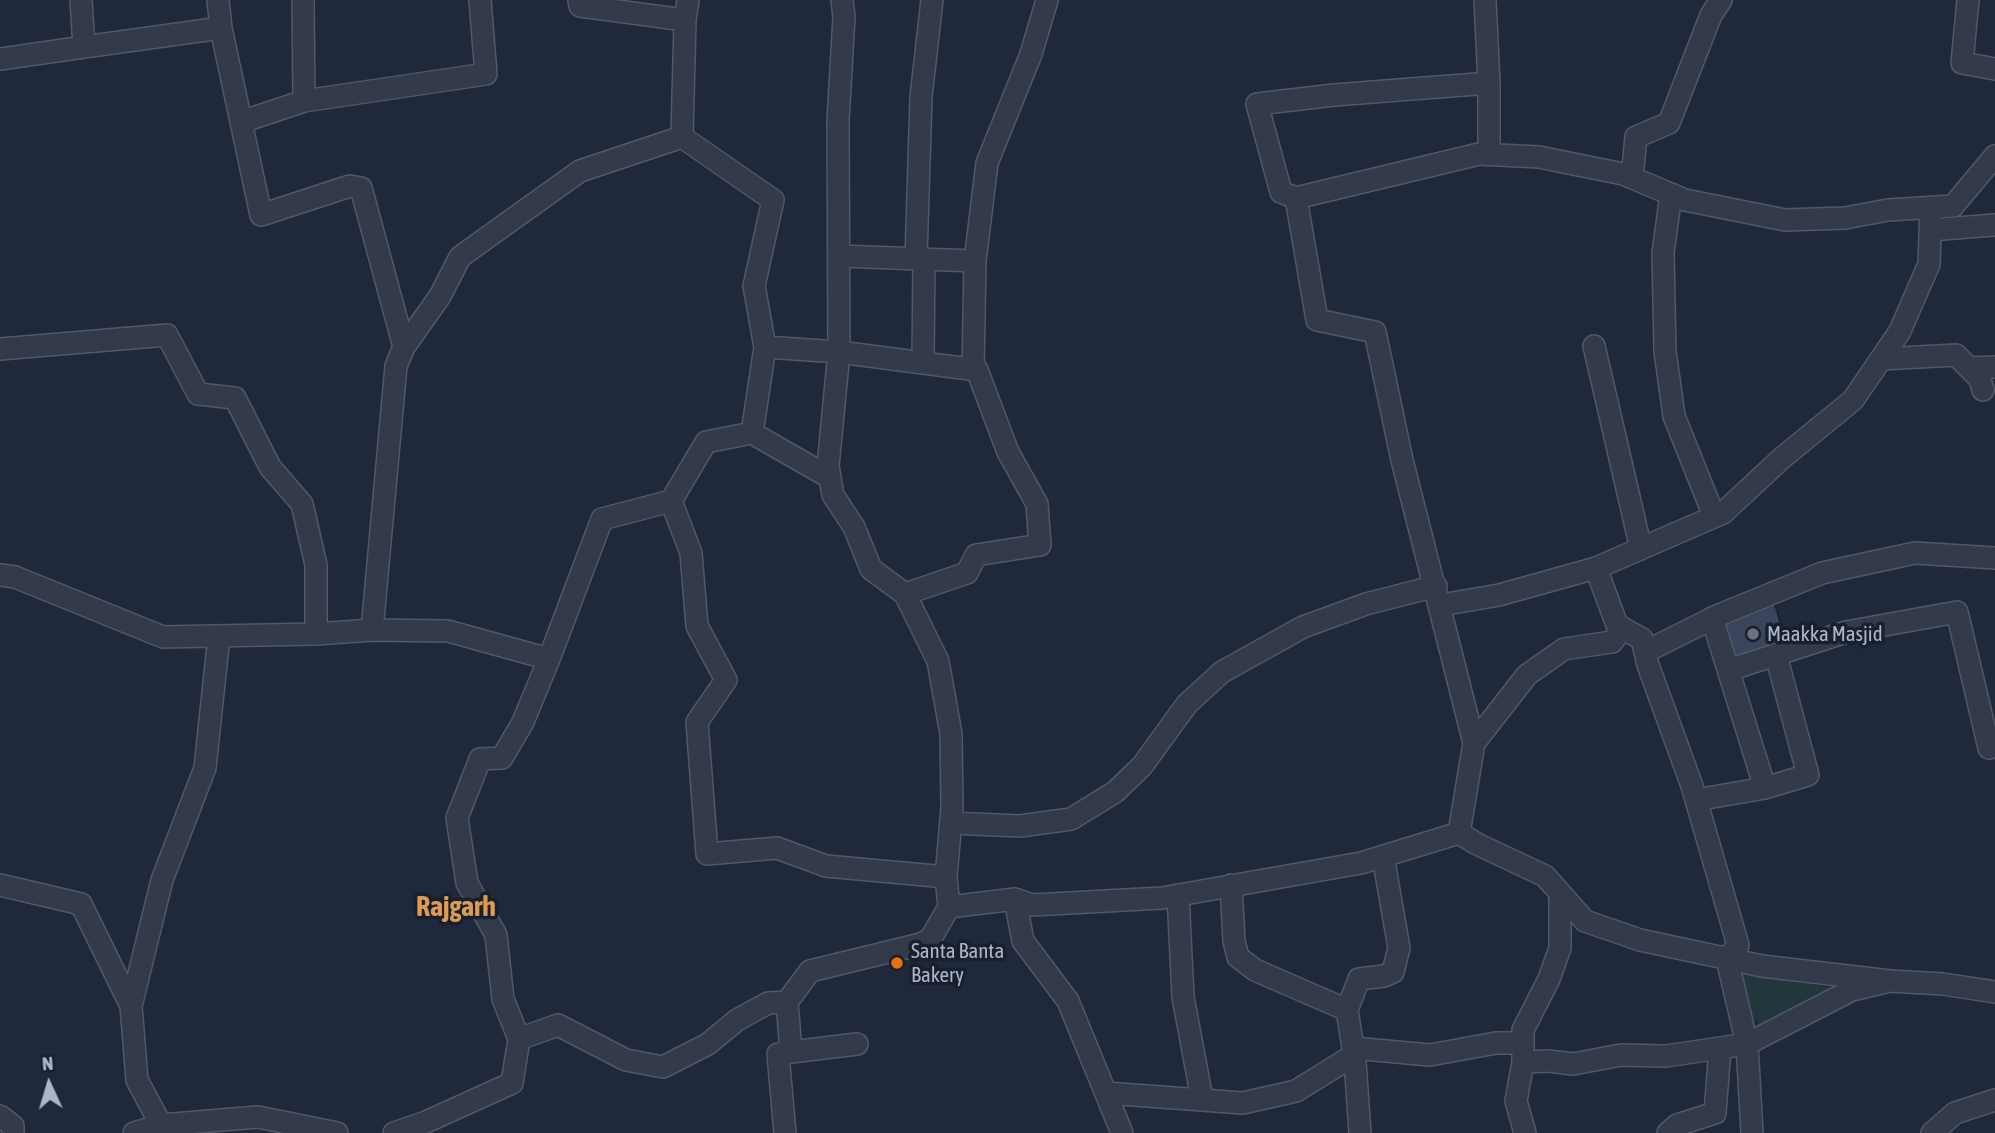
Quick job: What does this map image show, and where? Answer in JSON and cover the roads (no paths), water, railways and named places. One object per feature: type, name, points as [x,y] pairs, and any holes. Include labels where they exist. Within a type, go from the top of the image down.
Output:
[{"type":"street","points":[[81,0],[84,47]]},
{"type":"street","points":[[218,0],[221,28],[261,215],[350,186],[362,188],[404,347]]},
{"type":"street","points":[[303,0],[304,101]]},
{"type":"street","points":[[241,122],[304,101],[486,74],[480,0]]},
{"type":"street","points":[[579,0],[580,6],[686,10],[682,137]]},
{"type":"street","points":[[791,1052],[787,1002],[810,971],[921,944],[931,938],[949,906],[946,877],[951,823],[951,734],[938,661],[905,594],[871,569],[854,527],[833,495],[830,477],[828,453],[839,352],[838,121],[844,17],[842,0]]},
{"type":"street","points":[[923,363],[920,259],[921,97],[932,0]]},
{"type":"street","points":[[973,370],[975,261],[987,163],[1031,54],[1047,0]]},
{"type":"street","points":[[1485,0],[1489,155]]},
{"type":"street","points":[[1632,178],[1636,137],[1669,122],[1711,15],[1721,0]]},
{"type":"street","points":[[1968,0],[1962,63],[1995,69]]},
{"type":"street","points":[[0,59],[221,28]]},
{"type":"street","points":[[1489,83],[1257,104],[1281,192],[1296,198],[1479,154],[1539,157],[1623,174],[1685,200],[1785,220],[1845,218],[1888,210],[1953,206],[1995,156]]},
{"type":"street","points":[[682,137],[773,200],[754,286],[765,347],[752,433]]},
{"type":"street","points":[[372,630],[396,366],[404,347],[440,296],[460,257],[580,171],[682,137]]},
{"type":"street","points":[[1671,194],[1663,253],[1665,351],[1674,416],[1714,516]]},
{"type":"street","points":[[1296,198],[1317,320],[1375,332],[1402,460],[1474,743],[1460,833]]},
{"type":"street","points":[[951,823],[1020,826],[1071,819],[1115,792],[1142,766],[1187,705],[1222,672],[1303,627],[1366,604],[1438,596],[1499,595],[1596,568],[1723,513],[1782,458],[1853,400],[1881,359],[1900,331],[1929,264],[1931,207]]},
{"type":"street","points":[[1930,230],[1995,225]]},
{"type":"street","points":[[839,256],[975,261]]},
{"type":"street","points":[[0,349],[167,335],[198,394],[236,398],[270,467],[302,504],[316,565],[316,634]]},
{"type":"street","points":[[1594,346],[1641,548]]},
{"type":"street","points":[[765,347],[839,352],[977,370],[1008,452],[1037,503],[1040,545],[976,555],[967,573],[905,594]]},
{"type":"street","points":[[1881,359],[1956,355],[1980,379],[1983,390]]},
{"type":"street","points":[[1969,368],[1995,367]]},
{"type":"street","points":[[394,1133],[426,1122],[512,1083],[519,1039],[503,999],[496,935],[467,883],[457,818],[480,759],[502,758],[523,722],[602,519],[671,502],[706,442],[752,433],[830,477]]},
{"type":"street","points":[[671,502],[691,553],[697,626],[726,680],[696,722],[707,854],[777,848],[826,866],[946,877]]},
{"type":"street","points":[[1645,652],[1712,618],[1822,573],[1915,553],[1995,558]]},
{"type":"street","points":[[1596,568],[1617,625],[1642,639],[1648,665],[1696,800],[1738,945],[1727,959]]},
{"type":"street","points":[[0,575],[15,577],[163,637],[316,634],[372,630],[448,631],[549,659]]},
{"type":"street","points":[[1729,670],[1846,632],[1957,612],[1989,748]]},
{"type":"street","points":[[1712,618],[1765,788]]},
{"type":"street","points":[[1474,743],[1527,675],[1564,649],[1612,642],[1623,628]]},
{"type":"street","points":[[161,1129],[137,1080],[131,1006],[162,880],[205,768],[219,636]]},
{"type":"street","points":[[1696,800],[1765,788],[1808,775],[1776,655]]},
{"type":"street","points":[[949,906],[1015,899],[1032,905],[1162,898],[1361,863],[1460,833],[1477,844],[1545,876],[1584,921],[1640,940],[1762,966],[1890,981],[1943,984],[1995,992]]},
{"type":"street","points":[[1360,1133],[1354,1052],[1347,1010],[1359,979],[1384,976],[1393,972],[1399,948],[1383,856]]},
{"type":"street","points":[[1231,885],[1234,940],[1238,957],[1255,970],[1347,1010]]},
{"type":"street","points":[[0,886],[81,904],[131,1006]]},
{"type":"street","points":[[1525,1133],[1516,1101],[1523,1053],[1522,1030],[1549,979],[1560,948],[1560,893]]},
{"type":"street","points":[[1178,895],[1183,997],[1202,1099]]},
{"type":"street","points":[[1015,899],[1023,941],[1068,1001],[1122,1133]]},
{"type":"street","points":[[1727,959],[1747,1044],[1752,1133]]},
{"type":"street","points":[[1106,1093],[1243,1103],[1296,1091],[1354,1052],[1430,1055],[1496,1044],[1548,1061],[1573,1063],[1621,1055],[1665,1056],[1747,1044],[1852,990],[1890,981]]},
{"type":"street","points":[[519,1039],[558,1026],[626,1060],[663,1067],[708,1044],[737,1020],[768,1003],[787,1002]]},
{"type":"street","points":[[785,1133],[778,1054],[857,1044]]},
{"type":"street","points":[[1668,1133],[1677,1125],[1715,1113],[1720,1048]]},
{"type":"street","points":[[1932,1133],[1955,1113],[1995,1100]]},
{"type":"street","points":[[0,1116],[13,1126],[13,1133]]},
{"type":"street","points":[[134,1133],[258,1117],[337,1133]]},
{"type":"place","name":"Maakka Masjid","points":[[1753,634]]},
{"type":"place","name":"Santa Banta Bakery","points":[[897,963]]},
{"type":"district","name":"Rajgarh","points":[[456,907]]}]
